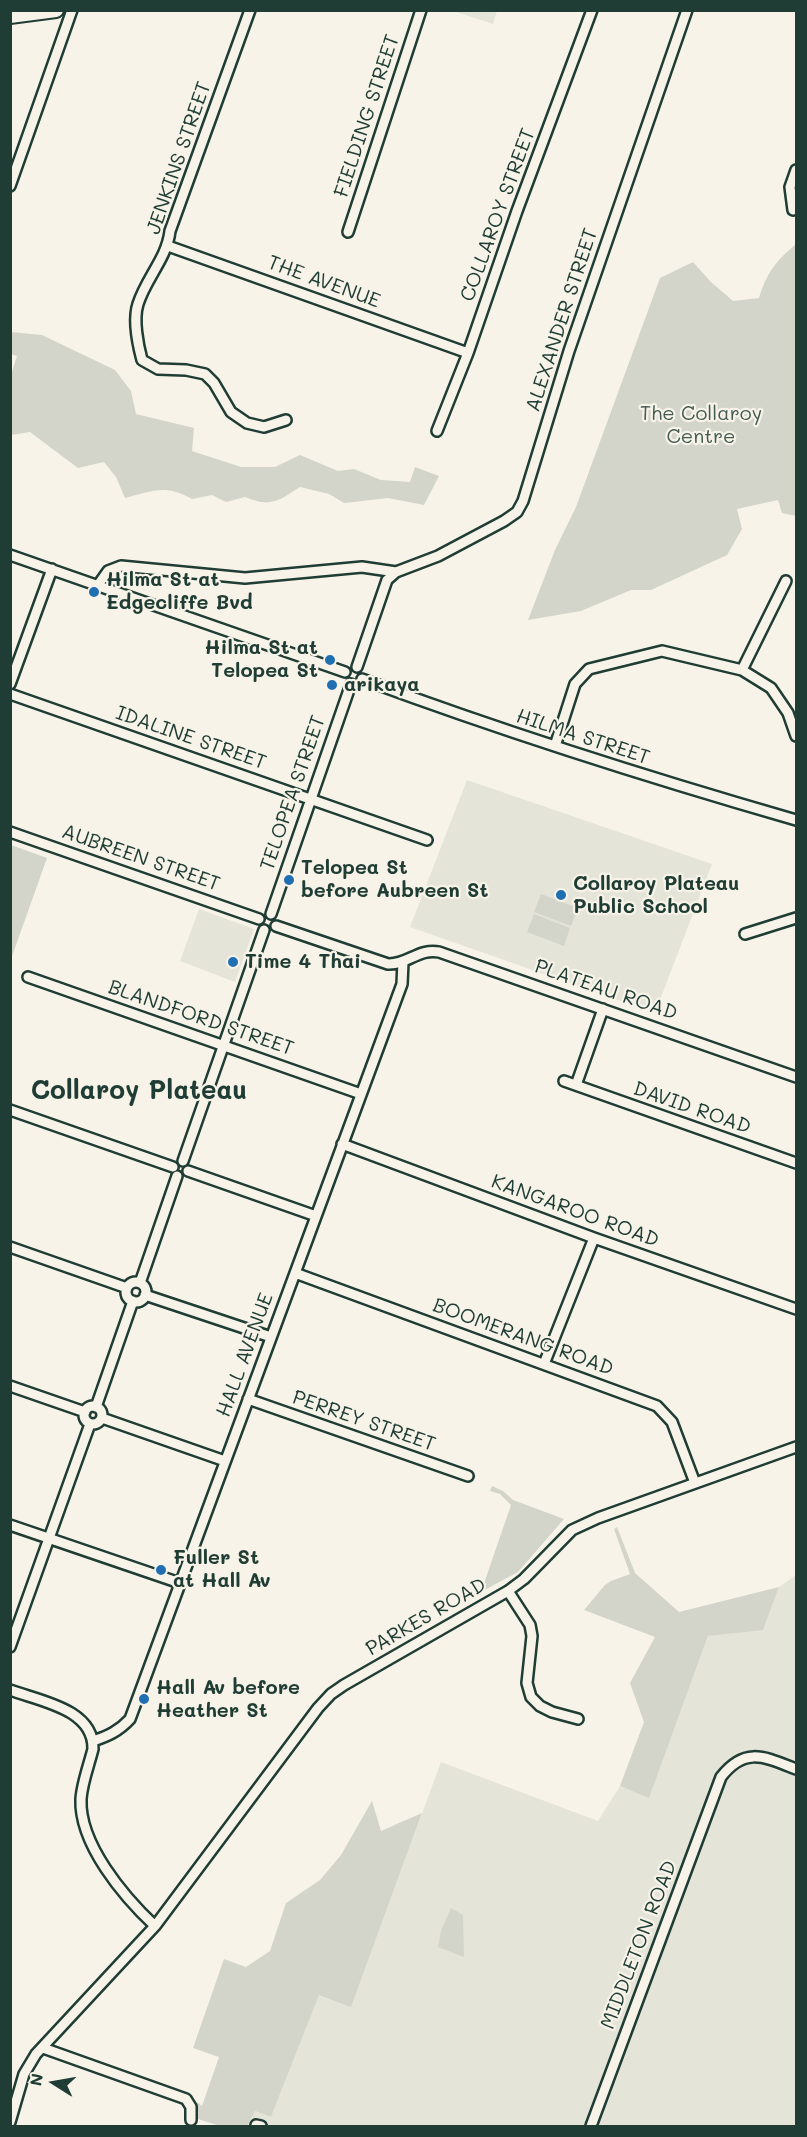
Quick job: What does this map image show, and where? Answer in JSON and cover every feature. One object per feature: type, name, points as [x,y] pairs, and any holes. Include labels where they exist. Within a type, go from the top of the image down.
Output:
[{"type":"highway","points":[[10,16],[56,10]]},
{"type":"street","points":[[10,186],[72,10]]},
{"type":"street","name":"JENKINS STREET","points":[[250,10],[170,231],[168,246],[137,304],[137,337],[142,360],[158,369],[186,370],[205,374],[214,383],[231,412],[247,423],[264,427],[286,420]]},
{"type":"street","name":"FIELDING STREET","points":[[348,232],[421,10]]},
{"type":"street","name":"COLLAROY STREET","points":[[437,431],[468,353],[592,10]]},
{"type":"street","name":"ALEXANDER STREET","points":[[396,572],[438,556],[504,521],[517,512],[523,501],[569,351],[687,10]]},
{"type":"street","points":[[793,210],[790,187],[796,170]]},
{"type":"street","name":"THE AVENUE","points":[[168,246],[468,353]]},
{"type":"street","points":[[10,555],[345,672]]},
{"type":"street","points":[[98,585],[108,571],[121,566],[244,578],[362,567],[396,572]]},
{"type":"street","points":[[10,684],[52,568]]},
{"type":"street","points":[[357,667],[387,580],[396,572]]},
{"type":"street","points":[[742,670],[786,581]]},
{"type":"street","points":[[555,746],[575,684],[589,669],[662,651],[742,670],[771,688],[788,713],[796,736]]},
{"type":"street","points":[[351,666],[357,667],[362,670],[362,679],[357,684],[351,684],[345,678],[345,672],[351,666]]},
{"type":"street","name":"HILMA STREET","points":[[362,679],[495,727],[687,789],[796,820]]},
{"type":"street","name":"TELOPEA STREET","points":[[271,914],[351,684]]},
{"type":"street","name":"IDALINE STREET","points":[[10,694],[427,840]]},
{"type":"street","name":"AUBREEN STREET","points":[[10,832],[259,919]]},
{"type":"street","points":[[265,914],[271,914],[275,917],[276,926],[271,931],[264,930],[260,926],[259,919],[265,914]]},
{"type":"street","points":[[745,934],[796,918]]},
{"type":"street","points":[[276,926],[383,963],[404,962]]},
{"type":"street","points":[[183,1161],[264,930]]},
{"type":"street","name":"PLATEAU ROAD","points":[[404,962],[426,951],[439,952],[796,1077]]},
{"type":"street","name":"HALL AVENUE","points":[[93,1741],[121,1729],[130,1719],[402,984],[404,962]]},
{"type":"street","name":"BLANDFORD STREET","points":[[28,977],[361,1094]]},
{"type":"street","points":[[576,1085],[603,1009]]},
{"type":"street","name":"DAVID ROAD","points":[[564,1081],[796,1163]]},
{"type":"street","points":[[10,1110],[175,1171],[182,1176],[188,1171]]},
{"type":"street","name":"KANGAROO ROAD","points":[[342,1144],[594,1238],[796,1309]]},
{"type":"street","points":[[183,1161],[188,1166],[188,1171]]},
{"type":"street","points":[[140,1283],[175,1171],[175,1162],[183,1161]]},
{"type":"street","points":[[188,1171],[316,1216]]},
{"type":"street","points":[[544,1364],[594,1238]]},
{"type":"street","points":[[10,1247],[127,1288]]},
{"type":"street","name":"BOOMERANG ROAD","points":[[294,1273],[657,1406],[672,1422],[695,1483]]},
{"type":"street","points":[[140,1283],[146,1289],[146,1295],[139,1301],[133,1301],[127,1294],[127,1288],[131,1284],[140,1283]]},
{"type":"street","points":[[146,1295],[271,1337]]},
{"type":"street","points":[[96,1407],[133,1301]]},
{"type":"street","points":[[10,1386],[85,1412]]},
{"type":"street","name":"PERREY STREET","points":[[248,1399],[468,1476]]},
{"type":"street","points":[[90,1406],[96,1407],[101,1410],[102,1418],[96,1424],[90,1424],[85,1420],[85,1412],[90,1406]]},
{"type":"street","points":[[102,1418],[225,1461]]},
{"type":"street","points":[[10,1647],[90,1424]]},
{"type":"street","name":"PARKES ROAD","points":[[10,2122],[24,2074],[30,2063],[155,1926],[331,1694],[508,1591],[524,1579],[572,1530],[796,1447]]},
{"type":"street","points":[[10,1525],[180,1583]]},
{"type":"street","points":[[508,1591],[530,1625],[532,1636],[527,1683],[531,1697],[540,1706],[552,1712],[578,1719]]},
{"type":"street","points":[[10,1690],[67,1711],[81,1718],[89,1728],[93,1741],[81,1799],[87,1833],[99,1859],[155,1926]]},
{"type":"street","name":"MIDDLETON ROAD","points":[[591,2127],[721,1778],[730,1766],[747,1756],[776,1761],[796,1769]]},
{"type":"street","points":[[43,2048],[186,2099],[191,2107],[191,2120]]},
{"type":"shaded area","points":[[497,10],[493,24],[453,11]]},
{"type":"shaded area","name":"Collaroy Plateau Public School","points":[[467,780],[712,864],[655,1013],[410,927]]},
{"type":"shaded area","points":[[199,909],[254,929],[235,982],[180,961]]},
{"type":"shaded area","points":[[796,1575],[796,2126],[247,2126],[255,2111],[271,2117],[319,1994],[351,2006],[441,1762],[598,1821],[620,1786],[649,1797],[708,1636],[763,1629],[779,1587]]},
{"type":"green space","name":"The Collaroy Centre","points":[[796,244],[796,516],[782,513],[778,500],[737,509],[742,529],[727,555],[651,590],[631,590],[581,611],[528,620],[555,550],[576,507],[660,278],[693,262],[733,301],[759,298],[773,268]]},
{"type":"green space","points":[[11,332],[42,335],[115,370],[131,391],[136,414],[194,428],[192,451],[241,467],[275,467],[300,455],[338,471],[354,469],[381,480],[410,482],[415,467],[439,476],[424,505],[388,498],[344,503],[329,494],[300,487],[280,499],[268,502],[245,497],[226,502],[212,495],[192,499],[166,490],[151,491],[125,498],[116,477],[104,462],[78,468],[30,432],[11,435],[11,375],[17,356],[11,354]]},
{"type":"green space","points":[[10,845],[47,858],[11,959]]},
{"type":"green space","points":[[541,894],[578,908],[571,926],[534,912]]},
{"type":"green space","points":[[534,914],[570,928],[564,946],[527,932]]},
{"type":"green space","points":[[492,1486],[503,1491],[513,1500],[564,1519],[518,1572],[481,1592],[511,1505],[500,1494],[490,1491]]},
{"type":"green space","points":[[617,1527],[635,1573],[679,1612],[779,1587],[763,1630],[708,1636],[649,1798],[620,1786],[644,1722],[630,1683],[655,1637],[584,1610],[605,1585],[630,1574],[614,1529]]},
{"type":"green space","points":[[372,1801],[381,1831],[422,1813],[351,2007],[319,1995],[271,2117],[255,2111],[247,2126],[220,2126],[195,2118],[197,2102],[202,2106],[219,2057],[193,2048],[224,1959],[246,1967],[270,1951],[286,1903],[320,1880],[341,1855]]},
{"type":"green space","points":[[451,1908],[463,1915],[464,1957],[438,1947],[441,1931]]},
{"type":"place","name":"Hilma St at Edgecliffe Bvd","points":[[94,592]]},
{"type":"place","name":"Hilma St at Telopea St","points":[[330,660]]},
{"type":"place","name":"arikaya","points":[[332,685]]},
{"type":"place","name":"Telopea St before Aubreen St","points":[[289,880]]},
{"type":"place","name":"Collaroy Plateau Public School","points":[[561,895]]},
{"type":"place","name":"Time 4 Thai","points":[[233,962]]},
{"type":"place","name":"Fuller St at Hall Av","points":[[161,1570]]},
{"type":"place","name":"Hall Av before Heather St","points":[[144,1699]]},
{"type":"district","name":"Collaroy Plateau","points":[[139,1091]]}]
